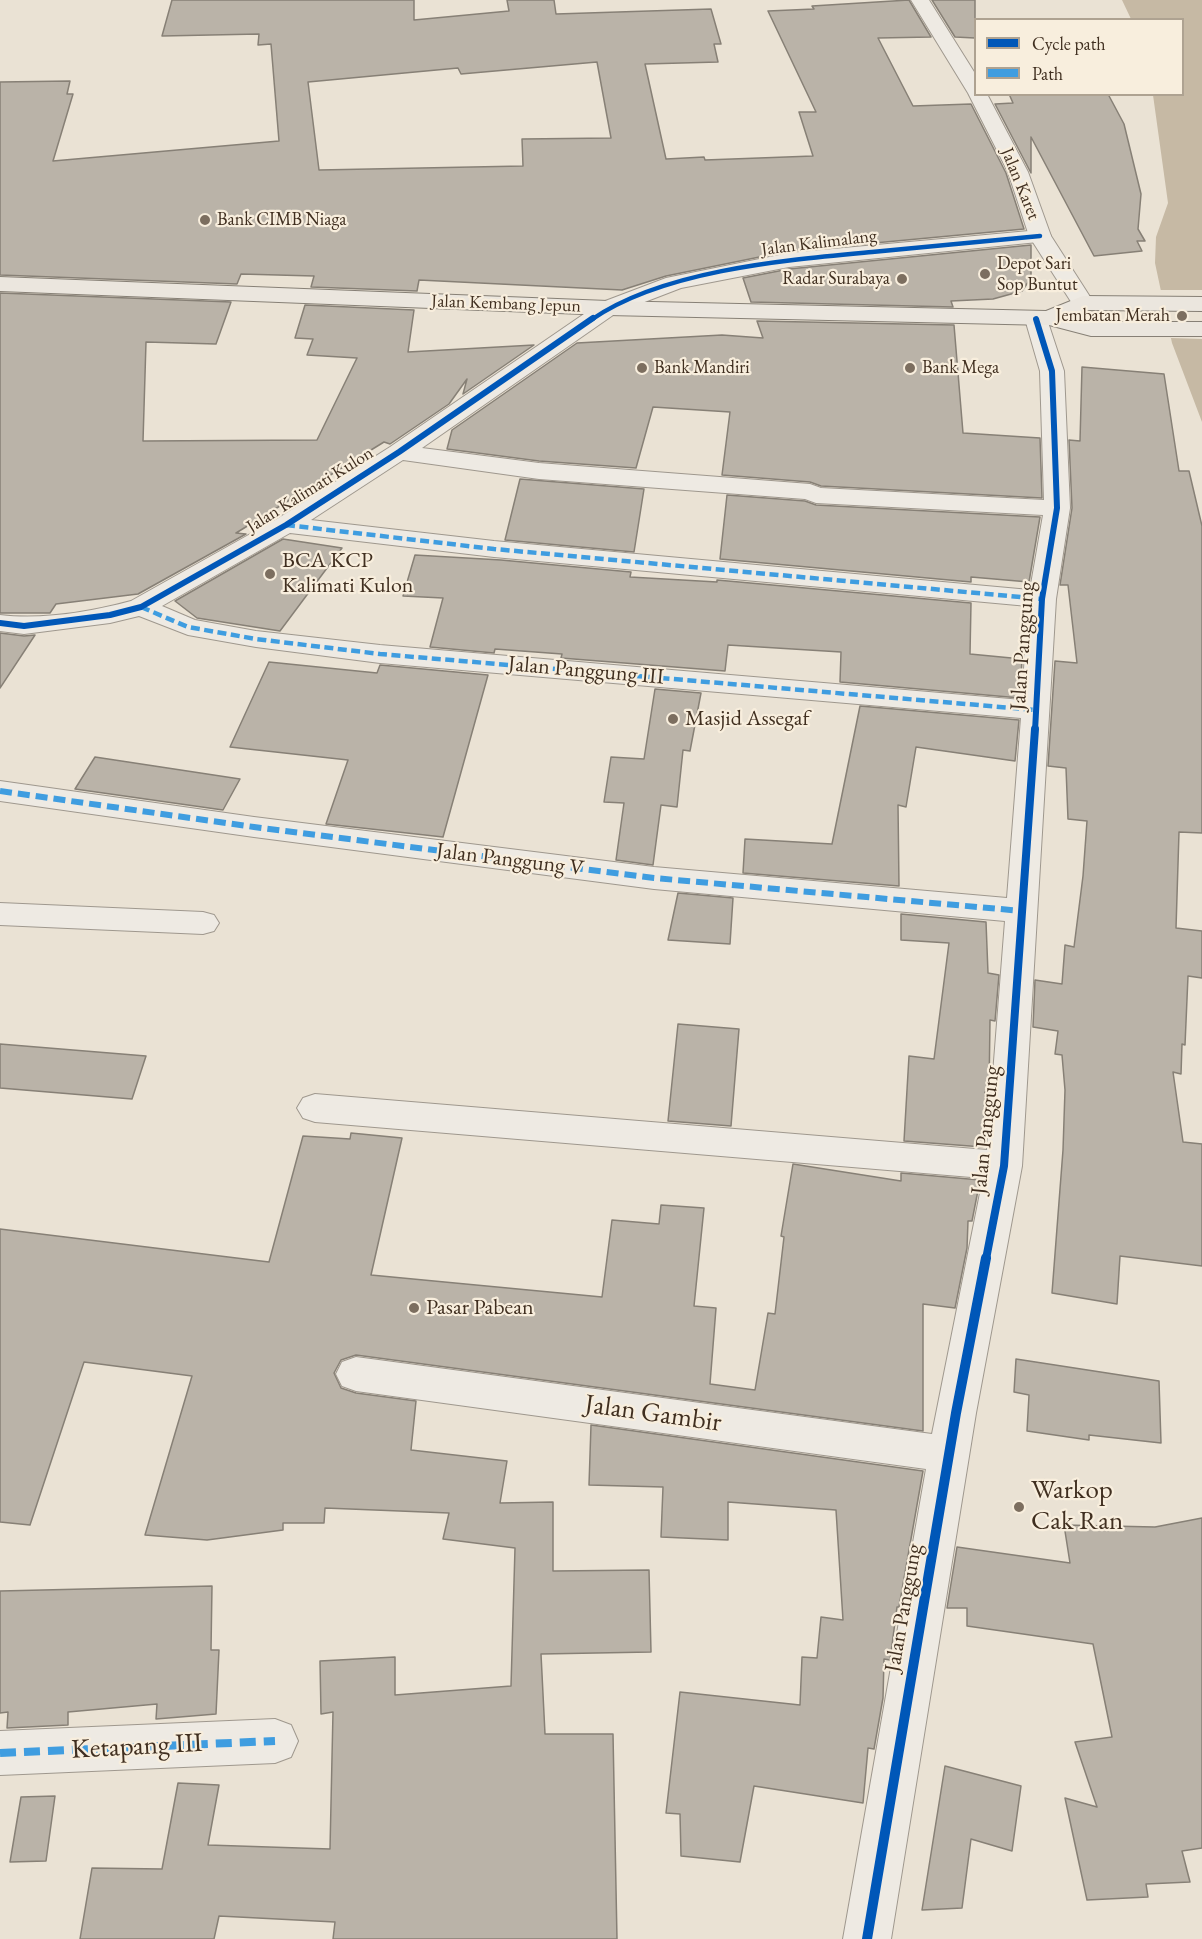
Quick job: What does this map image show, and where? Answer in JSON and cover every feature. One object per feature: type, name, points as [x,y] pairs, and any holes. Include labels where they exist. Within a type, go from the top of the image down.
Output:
[{"type":"main road","name":"Jalan Kembang Jepun","points":[[0,284],[608,308],[1042,319],[1091,328],[1202,329]]},
{"type":"main road","name":"Jalan Kembang Jepun","points":[[1042,319],[1083,303],[1202,304]]},
{"type":"street","name":"Jalan Karet","points":[[920,0],[974,90]]},
{"type":"street","name":"Jalan Karet","points":[[978,96],[1018,172],[1040,236],[1083,303]]},
{"type":"street","name":"Jalan Kalimalang","points":[[608,308],[674,283],[755,266],[836,255],[1040,236]]},
{"type":"street","name":"Jalan Kalimati Kulon","points":[[0,623],[24,626],[110,615],[141,607],[286,525],[399,452],[608,308]]},
{"type":"street","name":"Jalan Panggung","points":[[867,1939],[949,1454],[1004,1166],[1042,599],[1057,508],[1052,371],[1042,319]]},
{"type":"street","points":[[399,452],[539,471],[810,492],[816,495],[1057,508]]},
{"type":"street","points":[[286,525],[494,549],[1042,599]]},
{"type":"street","name":"Jalan Panggung III","points":[[141,607],[188,627],[380,654],[1036,710]]},
{"type":"street","name":"Jalan Panggung V","points":[[0,790],[266,829],[654,878],[1022,911]]},
{"type":"street","points":[[0,914],[203,923]]},
{"type":"street","points":[[315,1108],[1004,1166]]},
{"type":"street","name":"Jalan Gambir","points":[[356,1374],[949,1454]]},
{"type":"street","name":"Ketapang III","points":[[0,1753],[275,1741]]},
{"type":"shaded area","points":[[1122,0],[1202,0],[1202,422],[1172,343],[1155,263],[1156,237],[1168,203],[1153,96],[1184,96],[1184,18],[1131,18]]},
{"type":"pier","name":"Jembatan Merah","points":[[1157,290],[1202,290],[1202,339],[1171,338]]},
{"type":"building","points":[[172,0],[414,0],[414,20],[509,11],[507,0],[554,0],[556,14],[711,9],[721,44],[714,44],[718,62],[645,64],[666,159],[813,156],[799,112],[816,112],[768,11],[909,0],[931,37],[878,38],[913,106],[971,104],[1006,173],[1024,229],[789,251],[666,276],[622,290],[419,280],[417,291],[311,287],[314,276],[241,274],[237,284],[0,275],[0,82],[70,81],[67,94],[73,94],[53,161],[279,141],[271,44],[258,45],[259,34],[162,36]],"holes":[[[597,62],[611,138],[522,139],[523,166],[319,170],[308,82],[458,68],[461,74]]]},
{"type":"building","points":[[932,0],[975,0],[974,38],[955,37]]},
{"type":"building","points":[[1010,96],[1109,96],[1124,124],[1141,194],[1138,229],[1145,241],[1137,241],[1142,251],[1094,256],[1031,137],[1031,173],[995,104],[1013,103]]},
{"type":"building","points":[[1031,245],[1031,278],[1022,291],[993,299],[951,301],[953,307],[751,302],[743,278],[789,269]]},
{"type":"building","points":[[0,293],[231,302],[216,344],[146,342],[143,441],[317,440],[357,358],[307,355],[313,339],[295,338],[305,305],[414,310],[408,352],[534,345],[463,394],[467,379],[449,404],[390,444],[384,442],[236,533],[246,534],[138,594],[56,604],[50,613],[0,613]]},
{"type":"building","points":[[757,321],[954,325],[963,433],[1040,438],[1042,498],[821,486],[810,482],[722,475],[730,412],[653,407],[636,468],[539,461],[447,449],[452,430],[577,343],[722,335],[763,338]]},
{"type":"building","points":[[1082,367],[1164,374],[1179,471],[1189,471],[1202,526],[1202,833],[1179,832],[1176,928],[1202,931],[1202,978],[1188,976],[1185,1045],[1182,1044],[1181,1074],[1173,1072],[1183,1142],[1202,1144],[1202,1266],[1120,1256],[1117,1304],[1052,1293],[1063,1150],[1065,1090],[1062,1055],[1055,1054],[1058,1031],[1033,1027],[1035,980],[1062,984],[1065,945],[1074,947],[1083,876],[1087,821],[1068,819],[1066,768],[1048,766],[1055,661],[1077,663],[1068,585],[1060,585],[1072,508],[1069,440],[1080,441]]},
{"type":"building","points":[[520,479],[644,489],[634,552],[505,540]]},
{"type":"building","points":[[727,495],[805,501],[816,505],[1040,517],[1029,582],[971,577],[971,582],[720,559]]},
{"type":"building","name":"BCA KCP Kalimati Kulon","points":[[283,539],[342,548],[280,631],[197,618],[175,601]]},
{"type":"building","points":[[415,555],[631,572],[630,577],[717,582],[717,580],[971,603],[970,654],[1022,659],[1020,698],[840,682],[841,652],[728,645],[725,671],[561,658],[562,654],[495,649],[494,653],[430,647],[443,598],[403,596]]},
{"type":"building","points":[[0,633],[35,635],[0,688]]},
{"type":"building","points":[[269,662],[377,673],[380,665],[488,675],[443,837],[326,824],[348,760],[230,747]]},
{"type":"building","points":[[655,689],[701,693],[690,751],[683,750],[677,807],[661,805],[653,865],[616,860],[624,803],[604,802],[611,757],[644,759]]},
{"type":"building","points":[[860,706],[1019,720],[1015,761],[916,747],[906,807],[898,805],[899,886],[743,873],[745,839],[832,844]]},
{"type":"building","points":[[95,757],[240,779],[223,810],[75,789]]},
{"type":"building","points":[[678,893],[733,898],[730,944],[668,940]]},
{"type":"building","points":[[901,914],[986,922],[988,973],[999,975],[995,1021],[990,1020],[989,1092],[985,1092],[983,1147],[904,1141],[909,1056],[934,1059],[949,943],[901,940]]},
{"type":"building","points":[[678,1024],[739,1029],[731,1126],[668,1121]]},
{"type":"building","points":[[0,1044],[146,1056],[132,1099],[0,1088]]},
{"type":"building","points":[[351,1133],[402,1138],[371,1275],[602,1297],[612,1220],[659,1224],[661,1205],[704,1208],[694,1306],[716,1308],[710,1384],[755,1390],[768,1313],[775,1314],[784,1237],[781,1236],[793,1164],[901,1181],[901,1173],[980,1180],[972,1221],[968,1221],[967,1248],[955,1308],[923,1304],[923,1431],[356,1355],[341,1360],[334,1373],[341,1388],[356,1393],[416,1401],[411,1450],[507,1461],[500,1503],[553,1502],[553,1571],[649,1570],[651,1652],[541,1654],[545,1734],[613,1734],[617,1939],[333,1939],[335,1922],[219,1916],[214,1939],[80,1939],[92,1868],[162,1869],[178,1783],[219,1785],[208,1845],[330,1849],[333,1712],[321,1714],[320,1661],[395,1657],[395,1695],[511,1686],[515,1548],[443,1539],[449,1513],[325,1508],[324,1523],[283,1523],[283,1530],[207,1540],[145,1535],[192,1376],[84,1362],[30,1525],[0,1522],[0,1229],[269,1262],[303,1136],[350,1139]]},
{"type":"building","points":[[1016,1359],[1159,1381],[1161,1443],[1089,1435],[1089,1440],[1027,1431],[1029,1395],[1014,1392]]},
{"type":"building","points":[[591,1425],[923,1471],[899,1607],[897,1607],[890,1660],[884,1659],[883,1698],[874,1749],[868,1748],[863,1803],[754,1786],[740,1862],[681,1856],[680,1814],[666,1813],[680,1692],[800,1705],[802,1657],[817,1658],[821,1617],[843,1620],[836,1510],[728,1502],[728,1540],[661,1537],[663,1487],[589,1485]]},
{"type":"building","points":[[1202,1518],[1202,1848],[1182,1851],[1190,1882],[1146,1884],[1148,1897],[1087,1900],[1065,1798],[1097,1807],[1075,1742],[1112,1737],[1093,1644],[967,1626],[967,1608],[947,1608],[957,1547],[1070,1563],[1064,1525],[1155,1527]]},
{"type":"building","points":[[212,1586],[211,1650],[219,1650],[216,1714],[156,1719],[157,1704],[68,1712],[68,1725],[7,1728],[8,1712],[0,1713],[0,1591]]},
{"type":"building","points":[[945,1766],[1021,1786],[1012,1851],[971,1839],[962,1908],[922,1910]]},
{"type":"building","points":[[55,1796],[46,1861],[10,1862],[21,1797]]},
{"type":"marked path","points":[[286,525],[494,549],[1042,599]]},
{"type":"marked path","points":[[141,607],[188,627],[256,639],[380,654],[1036,710]]},
{"type":"marked path","points":[[0,791],[254,827],[654,878],[1022,911]]},
{"type":"marked path","points":[[0,1753],[275,1741]]},
{"type":"cycle path","points":[[0,623],[24,626],[110,615],[141,607],[286,525],[399,452],[608,308],[674,283],[789,260],[1040,236]]},
{"type":"cycle path","points":[[867,1939],[956,1413],[1004,1166],[1042,599],[1057,508],[1052,371],[1036,319]]},
{"type":"place","name":"Bank CIMB Niaga","points":[[205,220]]},
{"type":"place","name":"Depot Sari Sop Buntut","points":[[985,274]]},
{"type":"place","name":"Radar Surabaya","points":[[902,279]]},
{"type":"place","name":"Jembatan Merah","points":[[1182,316]]},
{"type":"place","name":"Bank Mandiri","points":[[642,368]]},
{"type":"place","name":"Bank Mega","points":[[910,368]]},
{"type":"place","name":"BCA KCP Kalimati Kulon","points":[[270,574]]},
{"type":"place","name":"Masjid Assegaf","points":[[673,719]]},
{"type":"place","name":"Pasar Pabean","points":[[414,1308]]},
{"type":"place","name":"Warkop Cak Ran","points":[[1019,1507]]}]
